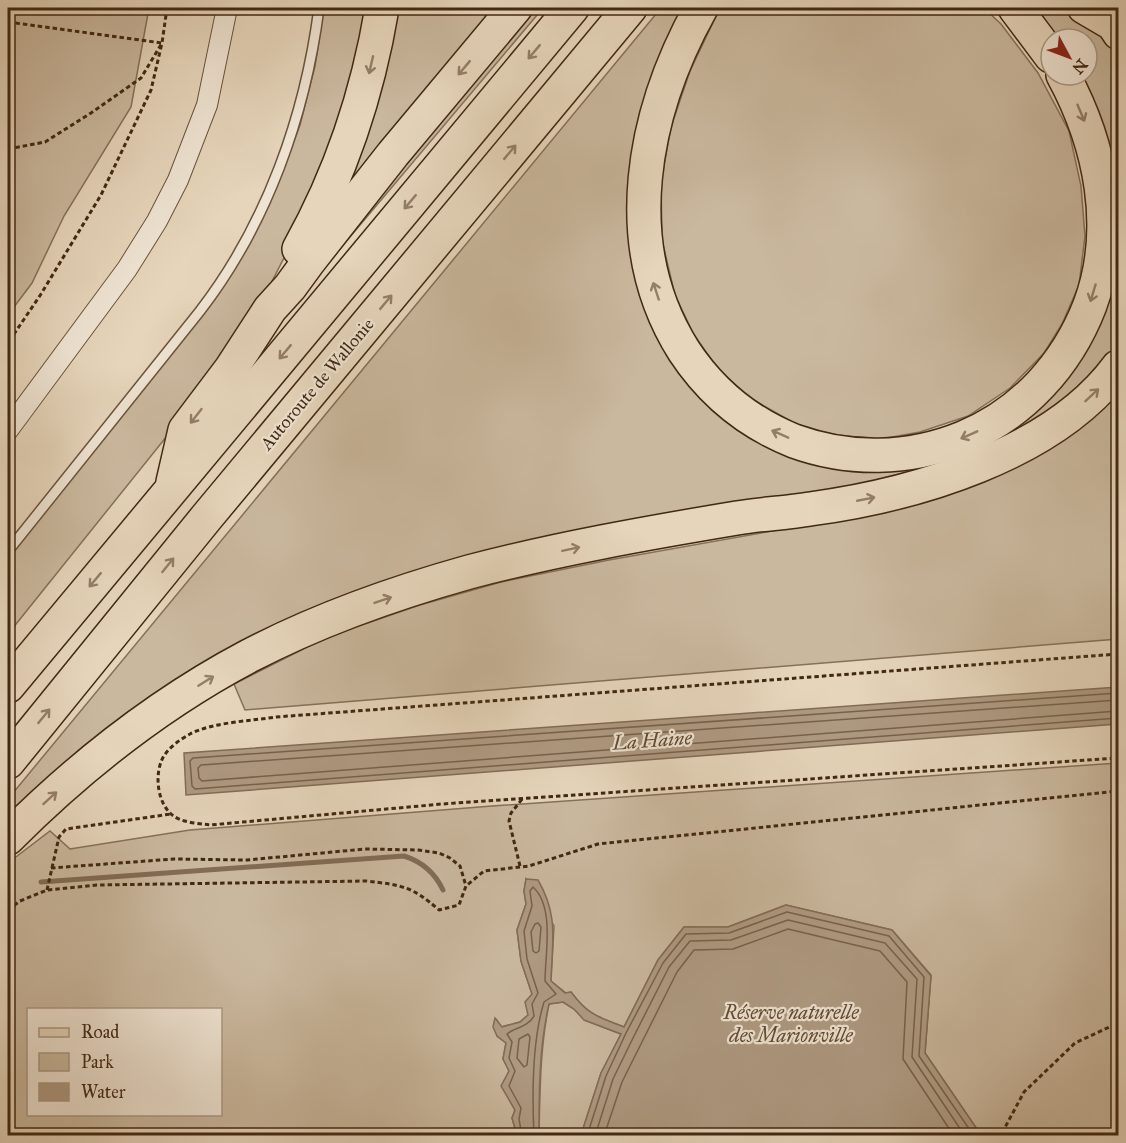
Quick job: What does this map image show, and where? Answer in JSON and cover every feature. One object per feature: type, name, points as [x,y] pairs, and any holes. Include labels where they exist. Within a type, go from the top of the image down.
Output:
[{"type":"highway","points":[[172,487],[185,430],[231,369],[270,309],[286,272],[310,230],[348,143],[363,97],[382,8]]},
{"type":"highway","points":[[270,309],[291,287],[322,243],[393,154],[515,8]]},
{"type":"highway","points":[[8,686],[572,8]]},
{"type":"highway","name":"Autoroute de Wallonie","points":[[8,762],[213,509],[630,8]]},
{"type":"highway","points":[[701,8],[670,73],[651,136],[644,190],[644,227],[650,271],[675,335],[693,363],[717,392],[748,418],[813,448],[870,455],[901,454],[934,448],[973,434],[1008,413],[1052,372],[1075,338],[1093,296],[1104,238],[1101,186],[1091,138],[1069,87]]},
{"type":"highway","points":[[1015,8],[1039,40]]},
{"type":"highway","points":[[8,838],[70,781],[147,720],[222,672],[297,633],[375,603],[470,572],[693,526],[771,512],[809,510],[841,504],[941,480],[1004,455],[1034,439],[1063,420],[1090,398],[1119,367]]},
{"type":"main road","points":[[1083,8],[1112,25],[1119,34]]},
{"type":"street","points":[[8,430],[127,269],[157,221],[182,171],[207,105],[227,8]]},
{"type":"lane","points":[[8,551],[200,311],[221,284],[239,254],[266,199],[287,147],[300,106],[319,8]]},
{"type":"path","points":[[8,33],[12,8]]},
{"type":"path","points":[[8,343],[41,294],[101,195],[151,90],[162,44],[167,8]]},
{"type":"path","points":[[9,22],[162,44]]},
{"type":"path","points":[[8,149],[45,142],[91,113],[141,78],[162,44]]},
{"type":"path","points":[[1119,654],[276,717],[217,726],[192,733],[171,746],[161,762],[158,788],[161,800],[171,814],[186,822],[210,825],[523,798],[1119,758]]},
{"type":"path","points":[[8,910],[20,900],[47,890],[97,885],[366,881],[398,884],[420,894],[439,910],[459,905],[466,886],[484,871],[529,866],[598,844],[1119,791]]},
{"type":"path","points":[[520,867],[509,821],[511,813],[523,798]]},
{"type":"path","points":[[47,890],[58,837],[66,829],[171,814]]},
{"type":"path","points":[[51,868],[174,859],[247,860],[365,849],[418,850],[439,853],[450,858],[460,866],[466,886]]},
{"type":"path","points":[[1002,1133],[1024,1092],[1076,1043],[1119,1023]]},
{"type":"green space","points":[[8,8],[149,8],[131,107],[64,216],[32,283],[8,315]]},
{"type":"green space","points":[[324,8],[367,8],[354,81],[303,221],[270,285],[171,431],[8,634],[8,557],[204,311],[244,250],[274,193],[300,125],[315,66]]},
{"type":"green space","points":[[394,8],[494,8],[350,181]]},
{"type":"green space","points":[[528,8],[543,8],[285,314]]},
{"type":"green space","points":[[661,8],[689,8],[651,99],[646,292],[767,438],[976,442],[1102,296],[1076,87],[1099,87],[1099,27],[1118,51],[1118,347],[1098,373],[1051,412],[972,453],[896,477],[319,611],[8,823],[8,799]]},
{"type":"green space","points":[[720,8],[984,8],[1001,24],[1038,73],[1039,87],[1045,87],[1069,131],[1081,186],[1085,236],[1079,285],[1062,324],[1044,353],[1010,388],[968,416],[920,432],[881,439],[836,435],[796,424],[750,398],[718,369],[694,335],[675,295],[662,240],[661,182],[671,127],[690,71]]},
{"type":"green space","points":[[1030,8],[1067,8],[1099,27],[1044,27]]},
{"type":"green space","points":[[1118,393],[1118,639],[245,710],[234,684],[327,637],[420,605],[501,582],[609,560],[873,513],[1015,466],[1078,429]]},
{"type":"green space","points":[[1118,763],[1118,1135],[981,1135],[925,1053],[931,975],[892,930],[786,905],[728,927],[684,927],[658,960],[624,1027],[594,1014],[583,1006],[571,992],[566,993],[551,981],[554,926],[526,879],[524,891],[526,904],[517,930],[521,961],[532,994],[528,1015],[520,1022],[501,1027],[496,1019],[497,1036],[506,1043],[503,1059],[509,1071],[502,1086],[515,1110],[512,1118],[517,1135],[8,1136],[8,863],[50,831],[70,849],[190,830],[492,806]]},
{"type":"green space","points":[[563,1002],[585,1020],[621,1034],[601,1073],[581,1135],[539,1136],[541,1070],[546,1020],[549,1004]]},
{"type":"water","name":"La Haine","points":[[1118,687],[1118,724],[186,795],[184,753]]},
{"type":"water","name":"Réserve naturelle des Marionville","points":[[526,879],[538,880],[545,893],[552,917],[551,981],[565,993],[571,992],[583,1006],[594,1014],[624,1027],[658,960],[684,927],[728,927],[786,905],[892,930],[931,976],[925,1053],[981,1135],[581,1135],[601,1073],[621,1034],[584,1020],[574,1009],[563,1002],[549,1004],[546,1020],[540,1070],[539,1135],[517,1135],[512,1118],[515,1110],[501,1086],[509,1071],[503,1059],[506,1043],[497,1036],[493,1027],[495,1018],[502,1027],[520,1022],[528,1015],[525,1002],[532,994],[521,961],[517,930],[526,904],[524,891]]},
{"type":"waterway","points":[[41,882],[404,856],[428,869],[443,890]]}]
